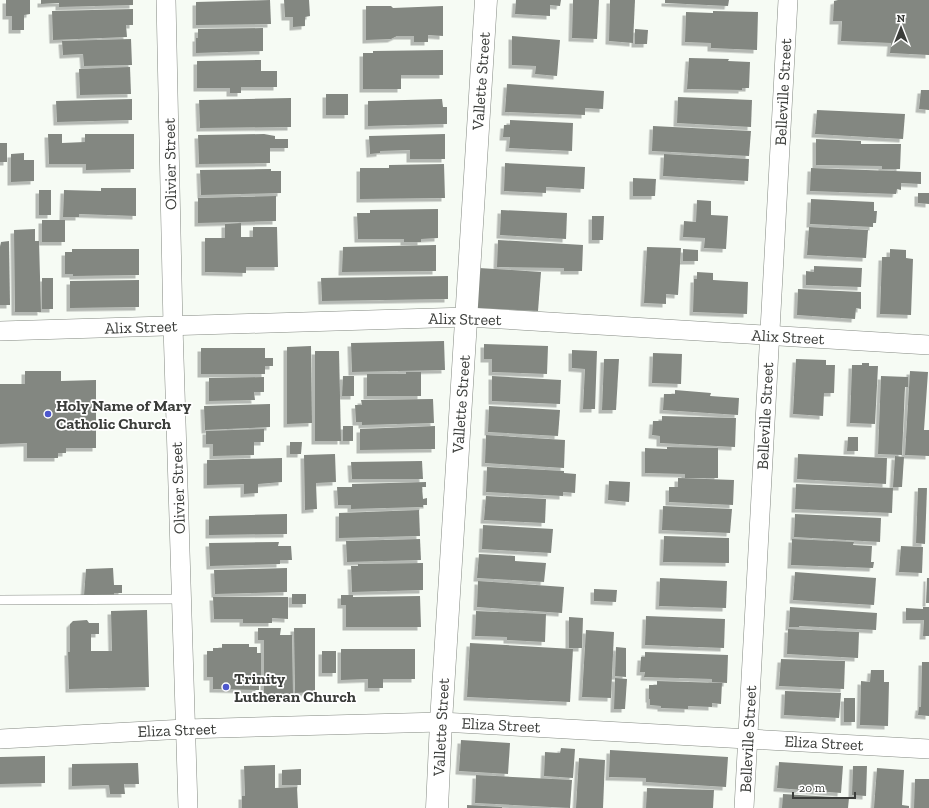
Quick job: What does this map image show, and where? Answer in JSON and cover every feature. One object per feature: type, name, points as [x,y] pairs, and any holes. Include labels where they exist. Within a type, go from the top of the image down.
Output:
[{"type":"street","name":"Olivier Street","points":[[166,0],[173,326],[188,808]]},
{"type":"street","name":"Vallette Street","points":[[437,808],[441,722],[486,0]]},
{"type":"street","name":"Belleville Street","points":[[744,808],[788,0]]},
{"type":"street","name":"Alix Street","points":[[0,331],[466,317],[929,345]]},
{"type":"street","name":"Eliza Street","points":[[0,739],[185,729],[441,722],[929,749]]},
{"type":"lane","points":[[0,600],[181,599]]},
{"type":"building","points":[[6,0],[30,0],[30,14],[24,15],[24,30],[12,30],[12,16],[6,16]]},
{"type":"building","points":[[41,0],[133,0],[133,5],[59,7],[59,3],[41,4]]},
{"type":"building","points":[[270,0],[271,24],[196,25],[196,2]]},
{"type":"building","points":[[284,0],[309,0],[310,16],[305,17],[305,26],[293,27],[293,17],[285,17]]},
{"type":"building","points":[[516,0],[561,0],[560,6],[550,5],[550,16],[515,14]]},
{"type":"building","points":[[573,0],[599,0],[597,39],[572,38]]},
{"type":"building","points":[[610,0],[635,0],[633,43],[609,41]]},
{"type":"building","points":[[665,0],[729,0],[728,6],[665,3]]},
{"type":"building","points":[[929,0],[929,55],[890,53],[891,43],[841,41],[842,21],[833,21],[834,1]]},
{"type":"building","points":[[366,6],[391,6],[393,8],[443,6],[443,36],[428,35],[428,42],[414,42],[414,36],[397,36],[391,39],[366,40]]},
{"type":"building","points":[[133,9],[133,25],[126,25],[127,37],[53,40],[52,11]]},
{"type":"building","points":[[713,11],[758,12],[757,50],[711,48],[711,43],[685,42],[686,12],[713,13]]},
{"type":"building","points":[[263,28],[263,51],[196,53],[196,38],[198,38],[198,29]]},
{"type":"building","points":[[635,29],[648,30],[647,44],[635,44]]},
{"type":"building","points":[[512,36],[560,40],[557,76],[535,74],[536,66],[512,65]]},
{"type":"building","points":[[131,39],[132,65],[84,66],[83,54],[63,55],[62,41]]},
{"type":"building","points":[[443,50],[443,75],[401,75],[401,89],[363,89],[363,53],[373,53],[373,51]]},
{"type":"building","points":[[689,58],[729,59],[728,61],[750,62],[749,88],[742,88],[742,90],[687,89]]},
{"type":"building","points":[[261,60],[261,71],[277,71],[277,87],[241,87],[241,93],[230,93],[230,88],[197,88],[197,61]]},
{"type":"building","points":[[130,67],[131,94],[80,95],[79,69]]},
{"type":"building","points":[[507,84],[604,91],[603,109],[585,108],[585,115],[505,112]]},
{"type":"building","points":[[921,90],[929,90],[929,110],[919,109]]},
{"type":"building","points":[[326,94],[348,94],[348,115],[326,115]]},
{"type":"building","points":[[678,97],[752,100],[751,127],[677,123]]},
{"type":"building","points":[[291,98],[291,127],[200,128],[199,100]]},
{"type":"building","points":[[132,99],[132,120],[57,122],[56,101]]},
{"type":"building","points":[[442,99],[443,107],[447,107],[447,124],[368,126],[368,101]]},
{"type":"building","points":[[817,110],[905,114],[903,139],[815,134]]},
{"type":"building","points":[[510,120],[573,123],[572,151],[509,148],[510,137],[503,137],[504,125],[510,125]]},
{"type":"building","points":[[653,126],[751,131],[749,156],[652,151]]},
{"type":"building","points":[[48,134],[62,134],[62,143],[85,142],[85,134],[134,134],[134,169],[86,170],[86,164],[49,164]]},
{"type":"building","points":[[264,134],[275,136],[275,139],[288,139],[288,148],[270,148],[270,163],[199,164],[198,135]]},
{"type":"building","points":[[445,134],[445,159],[410,159],[410,150],[380,151],[380,153],[370,154],[369,136]]},
{"type":"building","points":[[816,139],[861,141],[861,144],[901,144],[900,169],[882,169],[882,166],[816,165]]},
{"type":"building","points":[[0,143],[7,143],[7,162],[0,162]]},
{"type":"building","points":[[24,153],[24,160],[34,160],[34,181],[11,182],[11,154]]},
{"type":"building","points":[[664,154],[749,159],[748,181],[663,176]]},
{"type":"building","points":[[505,163],[585,167],[584,189],[546,187],[546,193],[504,191]]},
{"type":"building","points":[[444,164],[445,198],[360,199],[360,168],[389,168],[389,165]]},
{"type":"building","points":[[811,168],[921,172],[921,184],[901,183],[901,190],[897,189],[896,194],[810,191]]},
{"type":"building","points":[[271,169],[271,171],[281,171],[281,193],[201,195],[200,170]]},
{"type":"building","points":[[633,178],[656,179],[655,196],[633,196]]},
{"type":"building","points":[[101,188],[136,188],[136,216],[79,214],[79,217],[63,217],[64,190],[101,191]]},
{"type":"building","points":[[39,190],[51,190],[51,215],[39,215]]},
{"type":"building","points":[[918,193],[929,193],[929,204],[918,203]]},
{"type":"building","points":[[276,196],[276,221],[198,223],[198,198]]},
{"type":"building","points":[[811,199],[874,202],[874,211],[877,211],[876,223],[873,223],[873,227],[810,224]]},
{"type":"building","points":[[697,200],[711,201],[711,215],[728,216],[726,249],[704,248],[705,238],[683,237],[684,221],[696,222]]},
{"type":"building","points":[[438,209],[438,238],[421,239],[421,242],[404,242],[404,239],[358,239],[357,213],[370,213],[370,210]]},
{"type":"building","points":[[501,210],[567,213],[566,239],[500,235]]},
{"type":"building","points":[[592,216],[604,216],[603,240],[592,240]]},
{"type":"building","points":[[42,220],[65,220],[65,242],[42,242]]},
{"type":"building","points":[[241,223],[241,237],[253,237],[253,227],[277,227],[278,267],[246,267],[246,273],[205,272],[205,238],[225,238],[225,224]]},
{"type":"building","points":[[809,227],[868,230],[866,258],[807,255]]},
{"type":"building","points":[[35,229],[35,241],[39,241],[41,312],[15,312],[14,230]]},
{"type":"building","points":[[498,240],[583,245],[582,271],[564,271],[564,268],[497,267]]},
{"type":"building","points":[[9,241],[10,305],[0,305],[0,247],[1,242]]},
{"type":"building","points":[[436,245],[436,271],[342,272],[343,247]]},
{"type":"building","points":[[647,247],[681,248],[678,295],[666,294],[666,304],[644,303]]},
{"type":"building","points":[[72,249],[139,249],[139,275],[73,276],[73,274],[65,274],[65,252],[72,252]]},
{"type":"building","points":[[683,249],[698,250],[698,261],[683,261]]},
{"type":"building","points":[[890,249],[906,250],[906,258],[913,259],[911,315],[880,314],[882,257],[890,257]]},
{"type":"building","points":[[814,266],[862,268],[861,287],[806,285],[806,271],[814,272]]},
{"type":"building","points":[[479,268],[541,272],[538,311],[477,308]]},
{"type":"building","points":[[697,272],[713,273],[713,280],[748,282],[747,314],[693,312],[694,279],[697,279]]},
{"type":"building","points":[[448,276],[448,299],[322,301],[321,278]]},
{"type":"building","points":[[42,278],[53,278],[53,309],[42,309]]},
{"type":"building","points":[[139,280],[139,307],[70,308],[70,281]]},
{"type":"building","points":[[798,289],[861,292],[861,309],[856,308],[855,319],[797,315]]},
{"type":"building","points":[[444,341],[445,370],[352,372],[351,343]]},
{"type":"building","points":[[484,344],[548,346],[547,374],[492,372],[492,359],[484,359]]},
{"type":"building","points":[[311,346],[312,423],[287,424],[287,347]]},
{"type":"building","points":[[201,348],[265,348],[265,358],[273,358],[273,366],[265,366],[265,374],[201,374]]},
{"type":"building","points":[[572,350],[597,351],[595,409],[583,409],[585,369],[572,368]]},
{"type":"building","points":[[315,351],[339,351],[341,441],[315,441]]},
{"type":"building","points":[[653,353],[682,354],[681,384],[652,383]]},
{"type":"building","points":[[604,359],[619,359],[616,410],[602,410]]},
{"type":"building","points":[[796,359],[826,360],[826,365],[835,365],[834,393],[824,393],[823,416],[793,414]]},
{"type":"building","points":[[862,363],[869,363],[869,366],[878,366],[875,424],[850,423],[852,365],[862,365]]},
{"type":"building","name":"Holy Name of Mary Catholic Church","points":[[25,371],[61,371],[61,381],[96,380],[96,448],[66,448],[66,453],[58,453],[58,458],[27,458],[27,443],[0,444],[0,384],[25,384]]},
{"type":"building","points":[[910,371],[928,372],[924,430],[929,430],[929,456],[905,455]]},
{"type":"building","points":[[406,372],[421,372],[421,396],[367,396],[367,374],[406,374]]},
{"type":"building","points":[[343,376],[354,376],[354,396],[342,396]]},
{"type":"building","points":[[492,376],[561,380],[560,404],[492,401]]},
{"type":"building","points":[[881,376],[908,377],[908,387],[905,387],[902,455],[878,454]]},
{"type":"building","points":[[264,377],[264,392],[254,392],[255,400],[209,401],[209,378]]},
{"type":"building","points":[[675,390],[711,393],[710,396],[739,398],[738,415],[663,410],[664,394],[675,394]]},
{"type":"building","points":[[433,399],[434,423],[362,425],[362,422],[356,422],[355,405],[362,405],[361,400]]},
{"type":"building","points":[[270,404],[270,427],[205,430],[204,406]]},
{"type":"building","points":[[489,406],[560,410],[558,436],[488,432]]},
{"type":"building","points":[[662,416],[736,418],[735,447],[660,443],[660,436],[652,435],[653,421],[662,421]]},
{"type":"building","points":[[343,426],[353,426],[353,441],[343,441]]},
{"type":"building","points":[[435,426],[435,449],[360,450],[360,429]]},
{"type":"building","points":[[264,429],[264,442],[254,442],[254,455],[213,456],[213,444],[206,444],[206,431]]},
{"type":"building","points":[[486,435],[565,440],[564,468],[485,463]]},
{"type":"building","points":[[848,437],[858,437],[858,451],[847,451]]},
{"type":"building","points":[[290,442],[302,442],[301,454],[290,454]]},
{"type":"building","points":[[667,447],[718,448],[718,478],[685,478],[685,474],[645,473],[645,448],[667,449]]},
{"type":"building","points":[[335,454],[336,482],[316,483],[317,509],[305,510],[304,455]]},
{"type":"building","points":[[798,454],[887,458],[886,484],[797,479]]},
{"type":"building","points":[[895,456],[904,457],[902,487],[893,487]]},
{"type":"building","points":[[282,458],[282,482],[258,484],[258,493],[244,494],[244,484],[207,485],[207,460]]},
{"type":"building","points":[[422,461],[423,479],[352,479],[351,462]]},
{"type":"building","points":[[487,467],[564,471],[564,473],[576,474],[575,493],[563,492],[563,496],[486,492]]},
{"type":"building","points":[[678,478],[734,480],[733,505],[669,502],[669,487],[678,487]]},
{"type":"building","points":[[609,481],[630,482],[629,502],[608,500]]},
{"type":"building","points":[[426,482],[426,487],[422,487],[423,499],[427,498],[427,505],[423,505],[423,507],[351,509],[351,505],[338,505],[337,487],[352,487],[352,484]]},
{"type":"building","points":[[796,484],[893,488],[892,513],[795,509]]},
{"type":"building","points":[[918,488],[927,488],[925,544],[916,543]]},
{"type":"building","points":[[486,496],[546,499],[545,523],[484,520]]},
{"type":"building","points":[[663,506],[732,509],[730,533],[662,530]]},
{"type":"building","points":[[419,510],[420,536],[339,538],[339,513]]},
{"type":"building","points":[[287,514],[287,534],[209,535],[209,516]]},
{"type":"building","points":[[795,514],[881,518],[880,542],[794,537]]},
{"type":"building","points":[[483,525],[553,529],[551,553],[482,549]]},
{"type":"building","points":[[664,536],[729,538],[729,563],[663,562]]},
{"type":"building","points":[[420,539],[421,560],[347,562],[346,541]]},
{"type":"building","points":[[792,539],[854,542],[853,545],[872,546],[871,562],[874,562],[873,568],[791,565]]},
{"type":"building","points":[[279,542],[278,546],[291,546],[292,560],[280,560],[280,564],[210,566],[209,543]]},
{"type":"building","points":[[901,546],[923,547],[922,573],[899,572]]},
{"type":"building","points":[[479,554],[515,556],[515,561],[546,563],[544,582],[477,578]]},
{"type":"building","points":[[423,563],[423,590],[352,592],[351,566],[358,566],[358,564]]},
{"type":"building","points":[[113,568],[114,585],[122,585],[122,593],[114,593],[114,596],[84,596],[86,569]]},
{"type":"building","points":[[287,568],[287,592],[215,594],[214,570]]},
{"type":"building","points":[[795,572],[876,578],[874,605],[793,600]]},
{"type":"building","points":[[660,578],[727,581],[726,608],[659,606]]},
{"type":"building","points":[[927,578],[929,578],[929,603],[926,603]]},
{"type":"building","points":[[478,581],[564,587],[562,613],[477,607]]},
{"type":"building","points":[[594,589],[617,590],[616,602],[594,601]]},
{"type":"building","points":[[292,594],[306,594],[306,604],[292,604]]},
{"type":"building","points":[[341,595],[353,595],[353,597],[420,596],[421,627],[346,627],[346,605],[341,605]]},
{"type":"building","points":[[213,597],[288,597],[288,619],[272,618],[272,623],[243,623],[243,619],[214,619]]},
{"type":"building","points":[[790,607],[877,613],[876,630],[799,626],[789,627]]},
{"type":"building","points":[[923,607],[929,607],[929,636],[923,636],[924,620],[906,620],[906,608],[923,609]]},
{"type":"building","points":[[147,610],[149,687],[69,689],[68,652],[70,652],[70,624],[73,621],[87,620],[89,623],[99,623],[99,634],[91,634],[91,651],[112,651],[111,611]]},
{"type":"building","points":[[476,611],[546,614],[545,642],[507,640],[507,637],[475,636]]},
{"type":"building","points":[[646,616],[725,619],[724,648],[645,645]]},
{"type":"building","points":[[569,617],[583,618],[582,648],[569,648]]},
{"type":"building","points":[[258,628],[281,628],[280,635],[292,635],[293,695],[264,695],[264,640],[258,640]]},
{"type":"building","points":[[294,628],[315,628],[315,692],[295,693]]},
{"type":"building","points":[[788,629],[859,632],[858,658],[787,654]]},
{"type":"building","points":[[586,630],[614,632],[611,698],[582,697]]},
{"type":"building","points":[[470,643],[573,649],[570,702],[467,697]]},
{"type":"building","points":[[222,644],[249,644],[249,647],[257,647],[257,653],[261,653],[261,681],[259,681],[259,690],[213,689],[213,677],[207,677],[207,651],[213,651],[213,648],[222,648]]},
{"type":"building","points":[[616,647],[626,648],[626,677],[615,676]]},
{"type":"building","points":[[341,649],[415,649],[415,679],[383,679],[383,688],[368,688],[368,679],[341,680]]},
{"type":"building","points":[[322,651],[336,651],[336,673],[322,673]]},
{"type":"building","points":[[645,652],[728,655],[727,683],[712,682],[712,679],[644,677],[645,672],[640,672],[641,657],[645,657]]},
{"type":"building","points":[[781,659],[845,661],[844,689],[779,686]]},
{"type":"building","points":[[922,662],[929,662],[929,716],[918,715],[919,707],[921,707]]},
{"type":"building","points":[[871,670],[884,670],[884,682],[889,682],[888,726],[860,725],[861,681],[870,682]]},
{"type":"building","points":[[615,678],[627,679],[625,709],[614,709]]},
{"type":"building","points":[[657,681],[722,683],[721,704],[712,703],[712,707],[688,706],[688,709],[661,708],[661,706],[650,705],[649,685],[657,685]]},
{"type":"building","points":[[785,691],[841,693],[839,718],[784,715]]},
{"type":"building","points":[[844,698],[855,698],[855,722],[844,722]]},
{"type":"building","points":[[461,740],[510,743],[508,774],[459,771]]},
{"type":"building","points":[[561,748],[575,749],[573,778],[544,776],[545,752],[560,753]]},
{"type":"building","points":[[610,750],[728,757],[726,787],[646,782],[646,778],[609,777]]},
{"type":"building","points":[[45,756],[45,783],[0,784],[0,757]]},
{"type":"building","points":[[579,758],[605,760],[603,808],[576,808]]},
{"type":"building","points":[[779,762],[843,766],[841,793],[777,788]]},
{"type":"building","points":[[138,763],[139,784],[124,784],[125,794],[110,794],[109,785],[72,786],[72,764]]},
{"type":"building","points":[[275,765],[275,788],[297,787],[298,808],[242,808],[242,796],[245,796],[244,766]]},
{"type":"building","points":[[853,766],[867,766],[866,796],[852,795]]},
{"type":"building","points":[[877,768],[904,770],[902,805],[909,806],[909,808],[874,808]]},
{"type":"building","points":[[301,769],[301,785],[282,785],[282,770]]},
{"type":"building","points":[[476,775],[572,780],[570,808],[475,803]]},
{"type":"building","points":[[915,779],[929,779],[929,808],[914,808]]},
{"type":"building","points":[[647,788],[714,790],[713,808],[646,808]]},
{"type":"building","points":[[783,794],[849,798],[848,808],[782,808]]},
{"type":"building","points":[[467,805],[502,807],[502,808],[467,808]]},
{"type":"place","name":"Holy Name of Mary Catholic Church","points":[[48,414]]},
{"type":"place","name":"Trinity Lutheran Church","points":[[226,687]]}]
